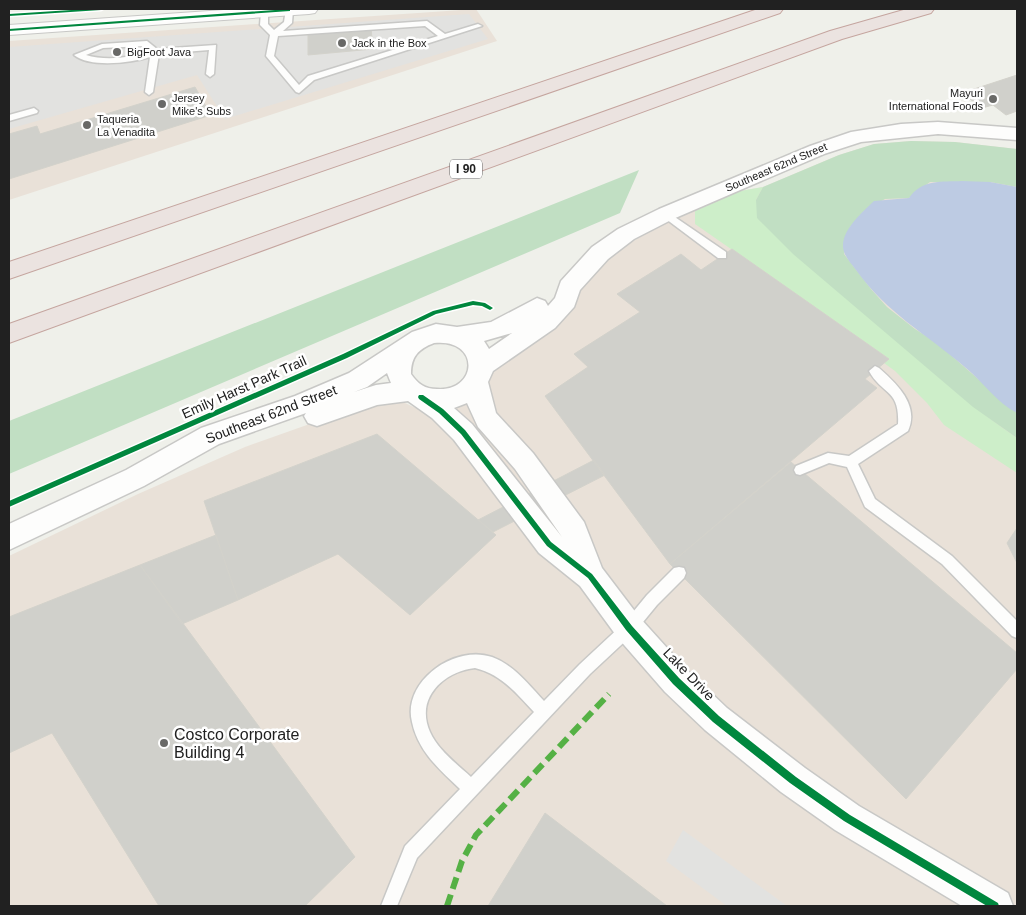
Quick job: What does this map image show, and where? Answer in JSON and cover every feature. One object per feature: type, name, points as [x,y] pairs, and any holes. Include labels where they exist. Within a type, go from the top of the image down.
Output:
[{"type":"highway","points":[[9,271],[774,9]]},
{"type":"highway","name":"I 90","points":[[9,334],[836,35],[925,9]]},
{"type":"street","points":[[9,15],[101,9]]},
{"type":"street","points":[[9,30],[265,10],[309,9]]},
{"type":"street","name":"Southeast 62nd Street","points":[[460,335],[481,334],[506,327],[533,311],[552,293],[569,286],[588,264],[616,241],[666,214],[817,150],[858,136],[901,130],[938,128],[1015,134]]},
{"type":"street","name":"Southeast 62nd Street","points":[[480,374],[547,322],[566,301],[569,286]]},
{"type":"street","points":[[448,333],[460,335],[477,347],[480,374],[468,391],[445,400],[416,394],[399,375],[400,356],[406,347],[425,335],[448,333]]},
{"type":"street","name":"Southeast 62nd Street","points":[[9,537],[134,478],[210,436],[304,403],[358,380],[406,347]]},
{"type":"street","name":"Lake Drive","points":[[480,374],[480,405],[487,420],[524,460],[574,530],[590,576]]},
{"type":"street","name":"Southeast 62nd Street","points":[[134,478],[197,460],[366,398],[386,393],[416,394]]},
{"type":"street","name":"Lake Drive","points":[[416,394],[441,411],[463,432],[549,544],[590,576],[629,628],[676,681],[716,719],[793,780],[909,857],[995,906]]},
{"type":"lane","points":[[289,9],[288,23],[274,34],[270,56],[299,90],[311,78],[478,26]]},
{"type":"lane","points":[[265,10],[264,25],[274,34],[428,23],[444,37]]},
{"type":"lane","points":[[155,52],[147,43],[102,46],[78,55],[97,61],[142,57],[155,52],[213,47],[210,74]]},
{"type":"lane","points":[[149,92],[155,52]]},
{"type":"lane","points":[[9,118],[34,110]]},
{"type":"lane","points":[[666,214],[722,255]]},
{"type":"lane","points":[[800,470],[828,458],[851,462],[904,427],[906,408],[894,389],[875,371]]},
{"type":"lane","points":[[851,462],[870,503],[947,560],[1017,631]]},
{"type":"lane","points":[[389,906],[411,852],[585,669],[629,628],[652,600],[679,573]]},
{"type":"lane","points":[[472,789],[434,752],[422,734],[419,716],[421,698],[430,682],[442,670],[458,662],[474,660],[491,664],[505,673],[545,712]]},
{"type":"shaded area","points":[[476,9],[497,41],[9,200],[9,41]]},
{"type":"shaded area","points":[[469,14],[488,39],[225,119],[197,75],[9,129],[9,47]]},
{"type":"shaded area","points":[[911,141],[955,142],[1017,149],[1017,906],[9,906],[9,556],[138,494],[245,447],[349,410],[387,401],[405,403],[418,409],[505,358],[578,292],[616,252],[654,228],[740,191],[763,187],[839,155],[874,144]]},
{"type":"shaded area","points":[[683,830],[787,906],[727,906],[666,861]]},
{"type":"green space","points":[[911,141],[955,142],[1017,149],[1017,187],[990,182],[930,182],[909,198],[885,199],[864,211],[850,227],[844,254],[887,307],[937,343],[1017,413],[1017,438],[973,407],[793,254],[757,218],[756,200],[763,187],[839,155],[874,144]]},
{"type":"green space","points":[[639,170],[620,213],[9,474],[9,421]]},
{"type":"green space","points":[[763,187],[756,200],[850,294],[947,384],[1017,438],[1017,473],[944,425],[927,403],[895,371],[884,363],[889,359],[695,224],[695,211],[740,191]]},
{"type":"water","points":[[962,181],[990,182],[1017,187],[1017,413],[1003,404],[966,368],[881,299],[846,256],[843,247],[849,227],[874,201],[909,198],[920,187],[926,185]]},
{"type":"building","points":[[371,28],[373,49],[308,55],[308,34]]},
{"type":"building","name":"Mayuri International Foods","points":[[1017,75],[1017,111],[1006,115],[993,105],[982,108],[962,93]]},
{"type":"building","points":[[195,87],[211,115],[9,179],[9,134],[37,126],[40,134]]},
{"type":"building","points":[[732,249],[889,359],[865,379],[877,388],[670,564],[545,396],[588,367],[574,354],[640,312],[617,294],[681,254],[701,270]]},
{"type":"building","points":[[377,434],[496,535],[410,615],[338,554],[238,600],[204,501]]},
{"type":"building","points":[[594,460],[605,475],[493,532],[478,520]]},
{"type":"building","points":[[791,462],[1017,653],[1017,669],[906,799],[670,564]]},
{"type":"building","points":[[1017,528],[1017,563],[1007,543]]},
{"type":"building","points":[[216,535],[238,600],[182,624],[140,565]]},
{"type":"building","name":"Costco Corporate Building 4","points":[[140,565],[355,857],[305,906],[159,906],[52,733],[9,753],[9,617]]},
{"type":"building","points":[[545,813],[667,906],[488,906]]},
{"type":"marked path","points":[[447,906],[455,878],[476,835],[609,694]]},
{"type":"cycle path","points":[[9,15],[101,9]]},
{"type":"cycle path","points":[[9,30],[289,10]]},
{"type":"cycle path","name":"Emily Harst Park Trail","points":[[9,504],[345,356],[435,312],[473,303],[483,304],[490,308]]},
{"type":"cycle path","points":[[421,397],[441,411],[463,432],[549,544],[590,576],[629,628],[676,681],[716,719],[793,780],[847,818],[995,906]]},
{"type":"place","name":"Jack in the Box","points":[[342,43]]},
{"type":"place","name":"BigFoot Java","points":[[117,52]]},
{"type":"place","name":"Mayuri International Foods","points":[[993,99]]},
{"type":"place","name":"Jersey Mike's Subs","points":[[162,104]]},
{"type":"place","name":"Taqueria La Venadita","points":[[87,125]]},
{"type":"place","name":"Costco Corporate Building 4","points":[[164,743]]}]
